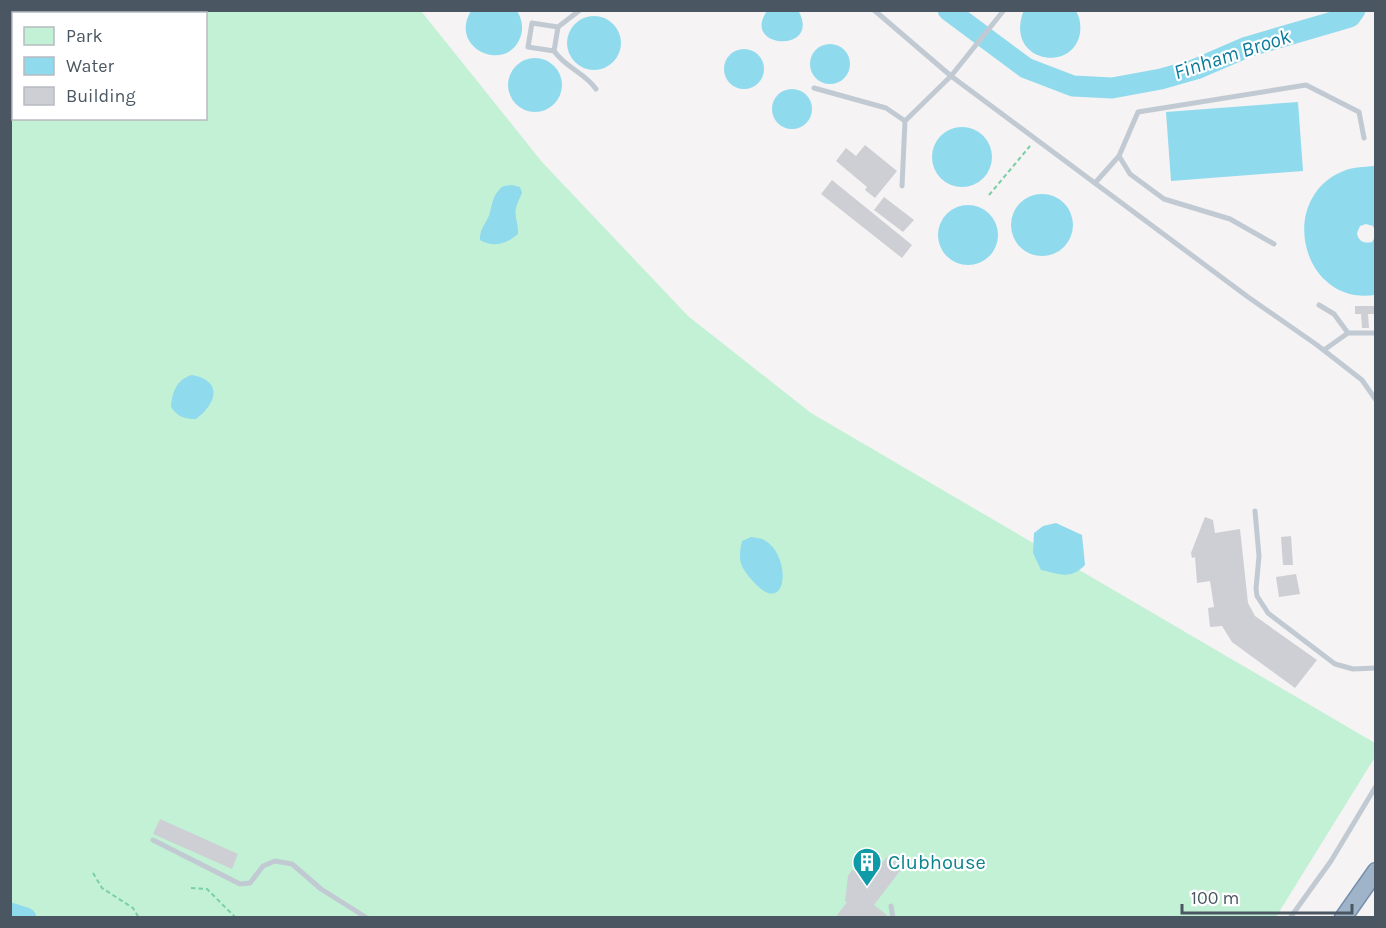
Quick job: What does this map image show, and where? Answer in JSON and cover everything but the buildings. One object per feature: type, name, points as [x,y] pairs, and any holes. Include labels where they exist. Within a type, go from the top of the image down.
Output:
[{"type":"highway","points":[[1343,918],[1376,871]]},
{"type":"lane","points":[[554,51],[558,27],[580,10]]},
{"type":"lane","points":[[874,10],[951,76],[1324,350],[1362,380],[1376,400]]},
{"type":"lane","points":[[902,186],[905,122],[951,76],[1004,10]]},
{"type":"lane","points":[[558,27],[532,23],[528,47],[554,51],[570,68],[589,78],[596,89]]},
{"type":"lane","points":[[1095,183],[1119,156],[1138,112],[1296,85],[1306,85],[1359,112],[1364,138]]},
{"type":"lane","points":[[814,88],[886,108],[905,122]]},
{"type":"lane","points":[[1119,156],[1130,174],[1164,199],[1230,219],[1274,244]]},
{"type":"lane","points":[[1319,305],[1334,314],[1348,333]]},
{"type":"lane","points":[[1324,350],[1348,333],[1376,333]]},
{"type":"lane","points":[[1255,511],[1258,556],[1256,589],[1257,596],[1268,613],[1335,664],[1353,669],[1376,668]]},
{"type":"lane","points":[[1290,918],[1331,861],[1376,786]]},
{"type":"lane","points":[[153,840],[240,884],[249,883],[263,866],[274,861],[292,864],[321,889],[367,918]]},
{"type":"lane","points":[[891,906],[893,918]]},
{"type":"path","points":[[989,195],[1036,139]]},
{"type":"path","points":[[93,873],[102,888],[133,909],[139,918]]},
{"type":"path","points":[[191,888],[207,889],[236,918]]},
{"type":"green space","points":[[11,11],[421,11],[542,162],[688,316],[811,413],[1375,743],[1375,757],[1276,917],[11,917]]},
{"type":"water","points":[[798,10],[803,24],[800,34],[792,40],[772,39],[764,33],[762,24],[767,11]]},
{"type":"water","points":[[1024,10],[1076,11],[1080,33],[1075,46],[1065,54],[1054,58],[1031,51],[1023,41],[1020,27]]},
{"type":"water","points":[[471,11],[517,11],[522,27],[520,38],[513,49],[503,54],[492,55],[482,52],[467,36],[466,24]]},
{"type":"water","points":[[589,16],[599,16],[609,20],[617,28],[621,43],[617,58],[609,66],[599,70],[589,70],[579,66],[571,58],[567,48],[567,38],[571,28],[579,20]]},
{"type":"water","points":[[830,44],[838,45],[844,50],[849,56],[849,72],[844,78],[838,83],[830,84],[822,83],[816,78],[811,72],[810,64],[811,56],[816,50],[822,45]]},
{"type":"water","points":[[744,49],[758,55],[764,69],[758,83],[744,89],[730,83],[724,69],[730,55]]},
{"type":"water","points":[[535,58],[545,60],[554,66],[560,75],[562,85],[560,95],[554,104],[545,110],[535,112],[525,110],[516,104],[510,95],[508,85],[510,75],[516,66],[525,60]]},
{"type":"water","points":[[792,89],[800,90],[806,95],[811,101],[811,117],[806,123],[800,128],[792,129],[784,128],[778,123],[773,117],[772,109],[773,101],[778,95],[784,90]]},
{"type":"water","points":[[1298,102],[1303,171],[1171,181],[1166,112]]},
{"type":"water","points":[[956,127],[968,127],[984,135],[990,145],[992,157],[990,169],[984,179],[968,187],[956,187],[940,179],[932,163],[932,151],[940,135]]},
{"type":"water","points":[[1376,166],[1375,230],[1373,226],[1366,224],[1360,226],[1357,233],[1360,240],[1364,242],[1372,242],[1375,237],[1375,295],[1350,294],[1329,284],[1315,267],[1306,246],[1304,224],[1310,202],[1324,183],[1346,170]]},
{"type":"water","points":[[512,185],[520,187],[522,193],[516,211],[518,234],[500,244],[490,244],[480,240],[495,195],[502,187]]},
{"type":"water","points":[[1042,194],[1059,199],[1064,203],[1068,208],[1073,225],[1068,242],[1064,247],[1059,251],[1042,256],[1025,251],[1020,247],[1016,242],[1011,225],[1016,208],[1020,203],[1025,199]]},
{"type":"water","points":[[968,205],[985,210],[993,218],[998,235],[993,252],[985,260],[968,265],[951,260],[943,252],[938,235],[943,218],[951,210]]},
{"type":"water","points":[[192,375],[209,382],[214,394],[203,413],[196,419],[188,419],[176,413],[171,407],[176,387]]},
{"type":"water","points":[[1056,523],[1082,535],[1085,565],[1075,573],[1064,575],[1041,570],[1033,553],[1034,533],[1043,526]]},
{"type":"water","points":[[751,537],[764,540],[773,548],[779,559],[782,582],[779,590],[773,594],[763,591],[742,566],[740,553],[742,541]]},
{"type":"waterway","name":"Finham Brook","points":[[948,10],[1026,68],[1073,86],[1112,88],[1161,79],[1196,69],[1247,47],[1350,17],[1355,10]]},
{"type":"waterway","points":[[10,913],[26,918]]},
{"type":"place","name":"Clubhouse","points":[[867,888]]}]
